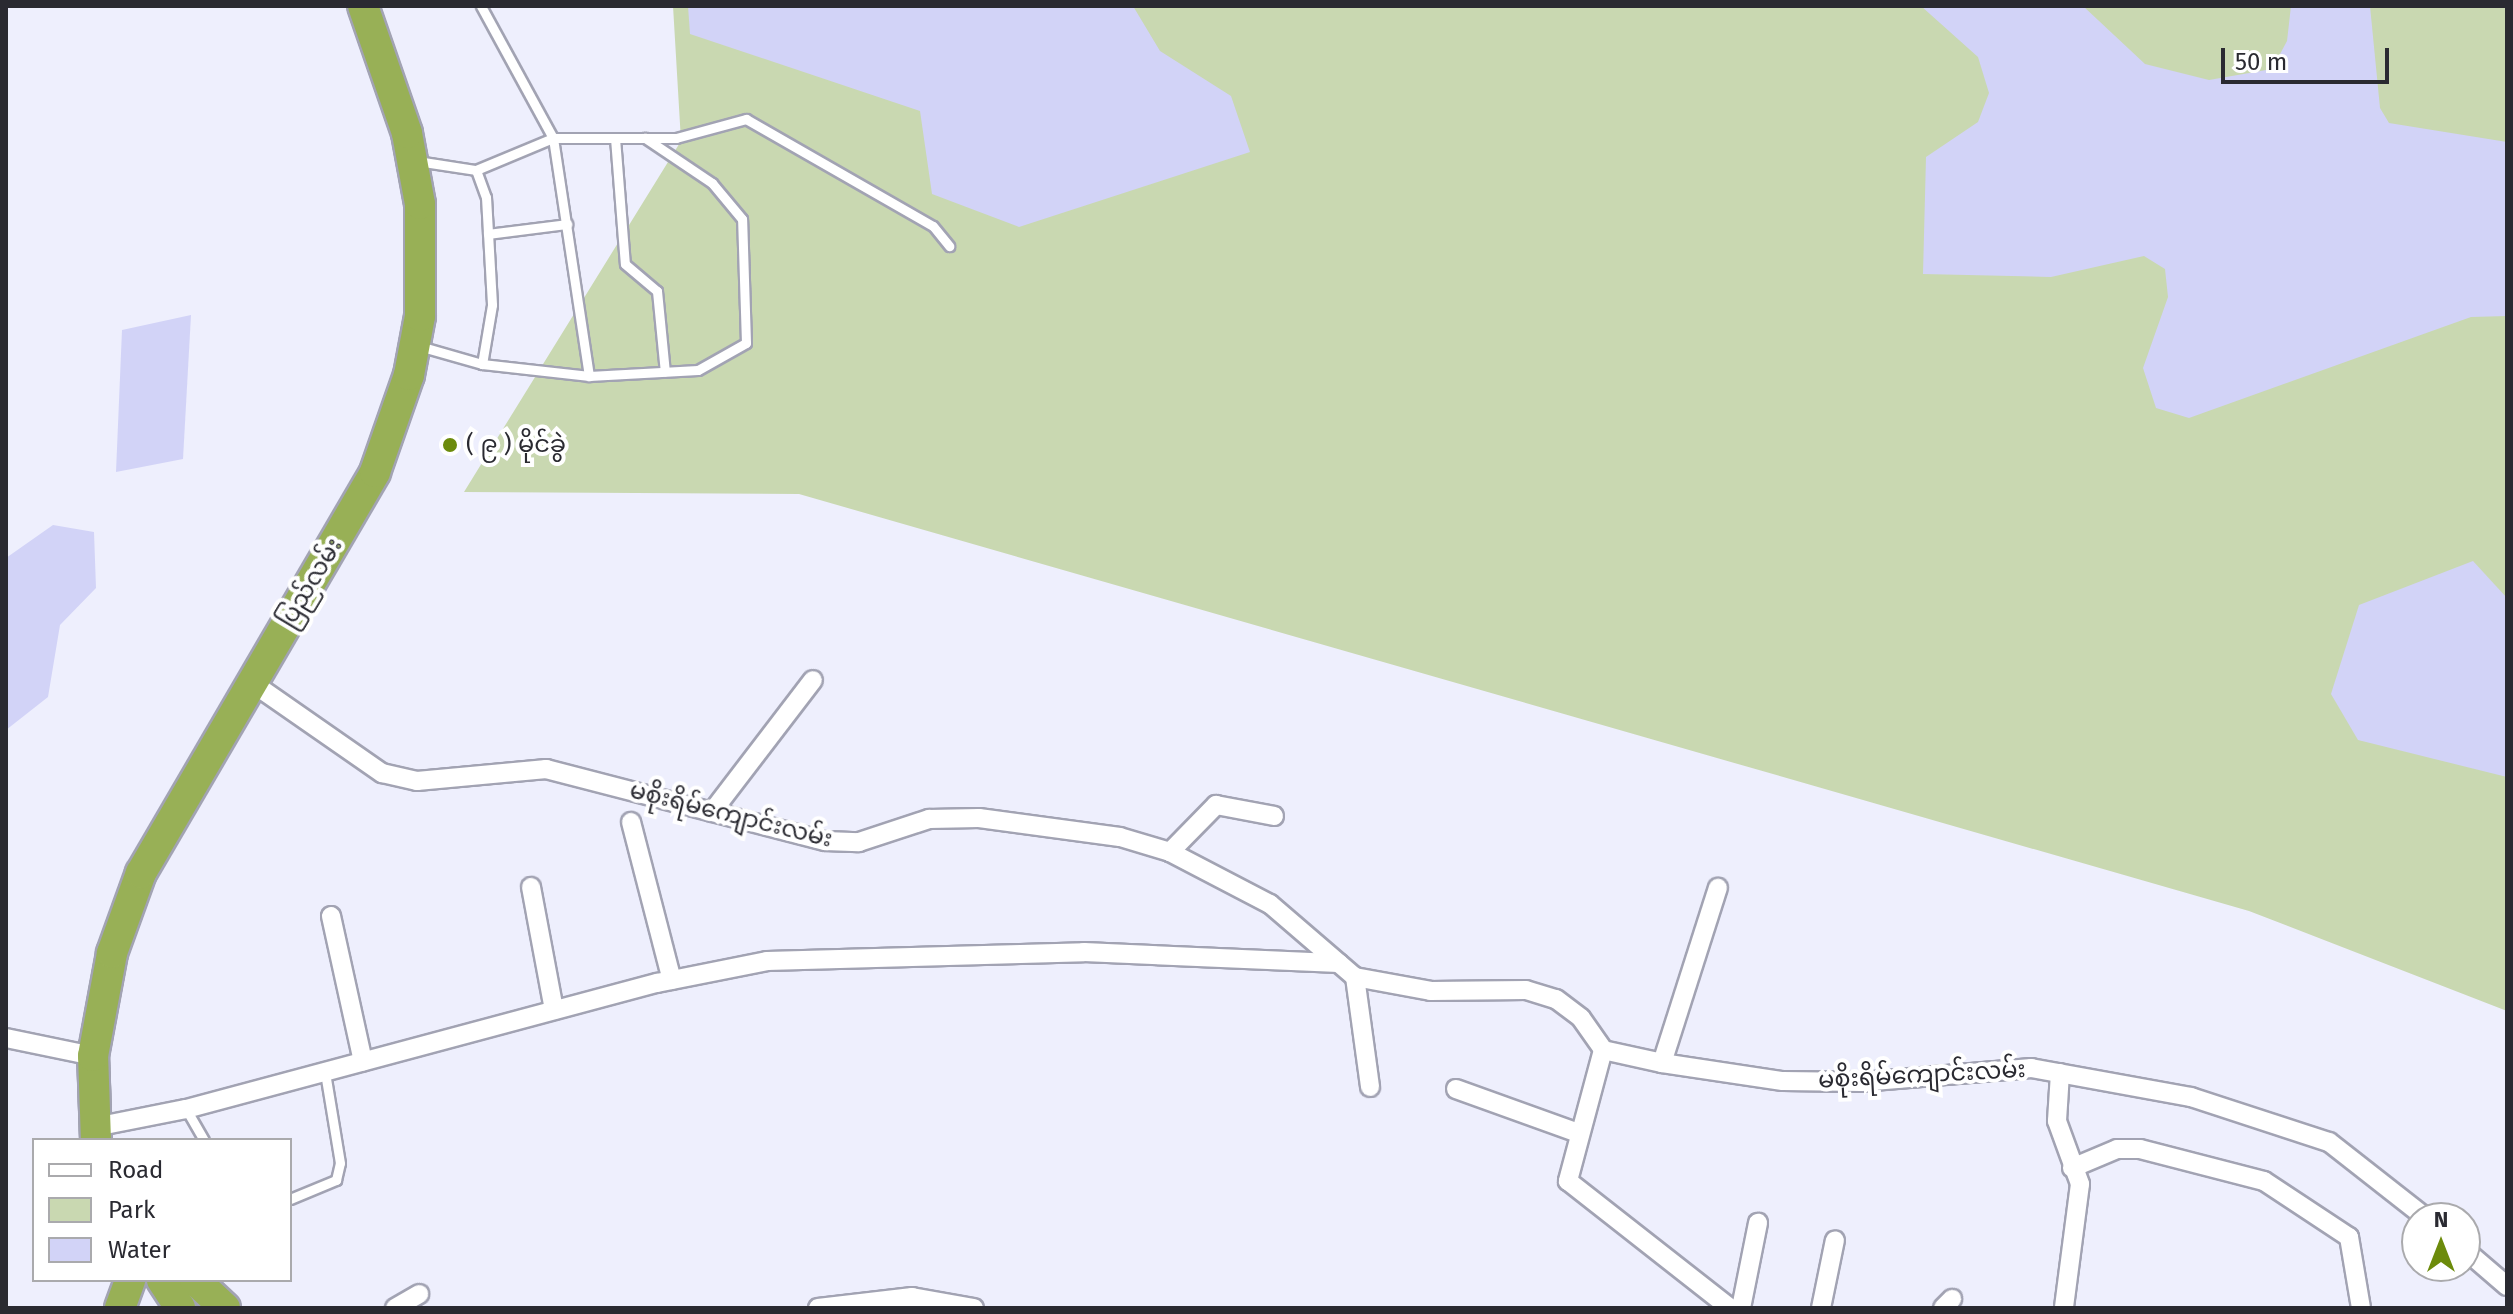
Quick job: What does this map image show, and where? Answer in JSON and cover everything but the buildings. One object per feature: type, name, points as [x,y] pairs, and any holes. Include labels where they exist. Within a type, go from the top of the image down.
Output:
[{"type":"highway","name":"ပြည်လမ်း","points":[[96,1133],[93,1056],[112,953],[141,873],[375,472],[394,431],[415,345],[421,240],[414,161],[363,6]]},
{"type":"highway","points":[[120,1308],[129,1282]]},
{"type":"highway","points":[[163,1282],[180,1308]]},
{"type":"highway","points":[[197,1282],[225,1308]]},
{"type":"street","points":[[712,812],[813,680]]},
{"type":"street","name":"မစိုးရိမ်ကျောင်းလမ်း","points":[[251,682],[382,773],[417,781],[546,769],[825,841],[859,842],[929,819],[1033,821],[1170,852],[1270,904],[1355,977]]},
{"type":"street","points":[[1170,852],[1216,805],[1274,816]]},
{"type":"street","points":[[631,822],[672,980]]},
{"type":"street","points":[[531,887],[554,1010]]},
{"type":"street","points":[[1662,1063],[1718,888]]},
{"type":"street","points":[[331,916],[363,1062]]},
{"type":"street","points":[[96,1133],[554,1010],[672,980],[767,961],[1084,952],[1339,963]]},
{"type":"street","points":[[1370,1087],[1355,977],[1431,991],[1526,990],[1556,999],[1581,1018],[1603,1050],[1578,1133],[1568,1181],[1584,1199],[1730,1308]]},
{"type":"street","points":[[6,1038],[93,1056]]},
{"type":"street","name":"မစိုးရိမ်ကျောင်းလမ်း","points":[[1603,1050],[1662,1063],[1783,1081],[1891,1082],[1986,1067],[2060,1073],[2191,1097],[2285,1124],[2329,1142],[2406,1202]]},
{"type":"street","points":[[2060,1073],[2057,1121],[2080,1203],[2064,1308]]},
{"type":"street","points":[[1456,1089],[1578,1133]]},
{"type":"street","points":[[2072,1168],[2117,1149],[2140,1149],[2264,1181],[2349,1237],[2361,1308]]},
{"type":"street","points":[[1741,1308],[1758,1223]]},
{"type":"street","points":[[1821,1308],[1835,1240]]},
{"type":"street","points":[[2481,1264],[2507,1286]]},
{"type":"street","points":[[395,1308],[419,1294]]},
{"type":"street","points":[[818,1308],[911,1303],[971,1307]]},
{"type":"lane","points":[[481,6],[553,138],[589,376]]},
{"type":"lane","points":[[414,161],[476,170],[553,138],[676,138],[746,119],[933,226],[949,246]]},
{"type":"lane","points":[[615,138],[625,264],[657,291],[665,372]]},
{"type":"lane","points":[[415,345],[482,364],[589,376],[698,370],[746,343],[742,219],[712,183],[645,138]]},
{"type":"lane","points":[[476,170],[488,234],[492,305],[482,364]]},
{"type":"lane","points":[[488,234],[567,224]]},
{"type":"lane","points":[[292,1198],[336,1180],[340,1163],[325,1072]]},
{"type":"lane","points":[[186,1109],[203,1138]]},
{"type":"green space","points":[[673,6],[2507,6],[2507,1011],[2249,911],[799,494],[464,492],[681,141]]},
{"type":"water","points":[[688,6],[1133,6],[1160,51],[1231,96],[1250,152],[1019,227],[932,194],[920,111],[690,34]]},
{"type":"water","points":[[1921,6],[2083,6],[2145,64],[2209,80],[2272,69],[2287,41],[2291,6],[2370,6],[2380,108],[2389,123],[2507,142],[2507,316],[2471,317],[2189,418],[2156,408],[2143,368],[2168,297],[2165,269],[2144,256],[2051,277],[1923,274],[1926,157],[1978,122],[1989,93],[1978,57]]},
{"type":"water","points":[[191,315],[183,459],[116,472],[122,330]]},
{"type":"water","points":[[53,525],[94,532],[96,588],[60,625],[48,697],[6,730],[6,558]]},
{"type":"water","points":[[2473,561],[2507,598],[2507,777],[2358,740],[2331,694],[2359,605]]},
{"type":"place","name":"( ၉ ) မိုင်ခွဲ","points":[[450,445]]}]
